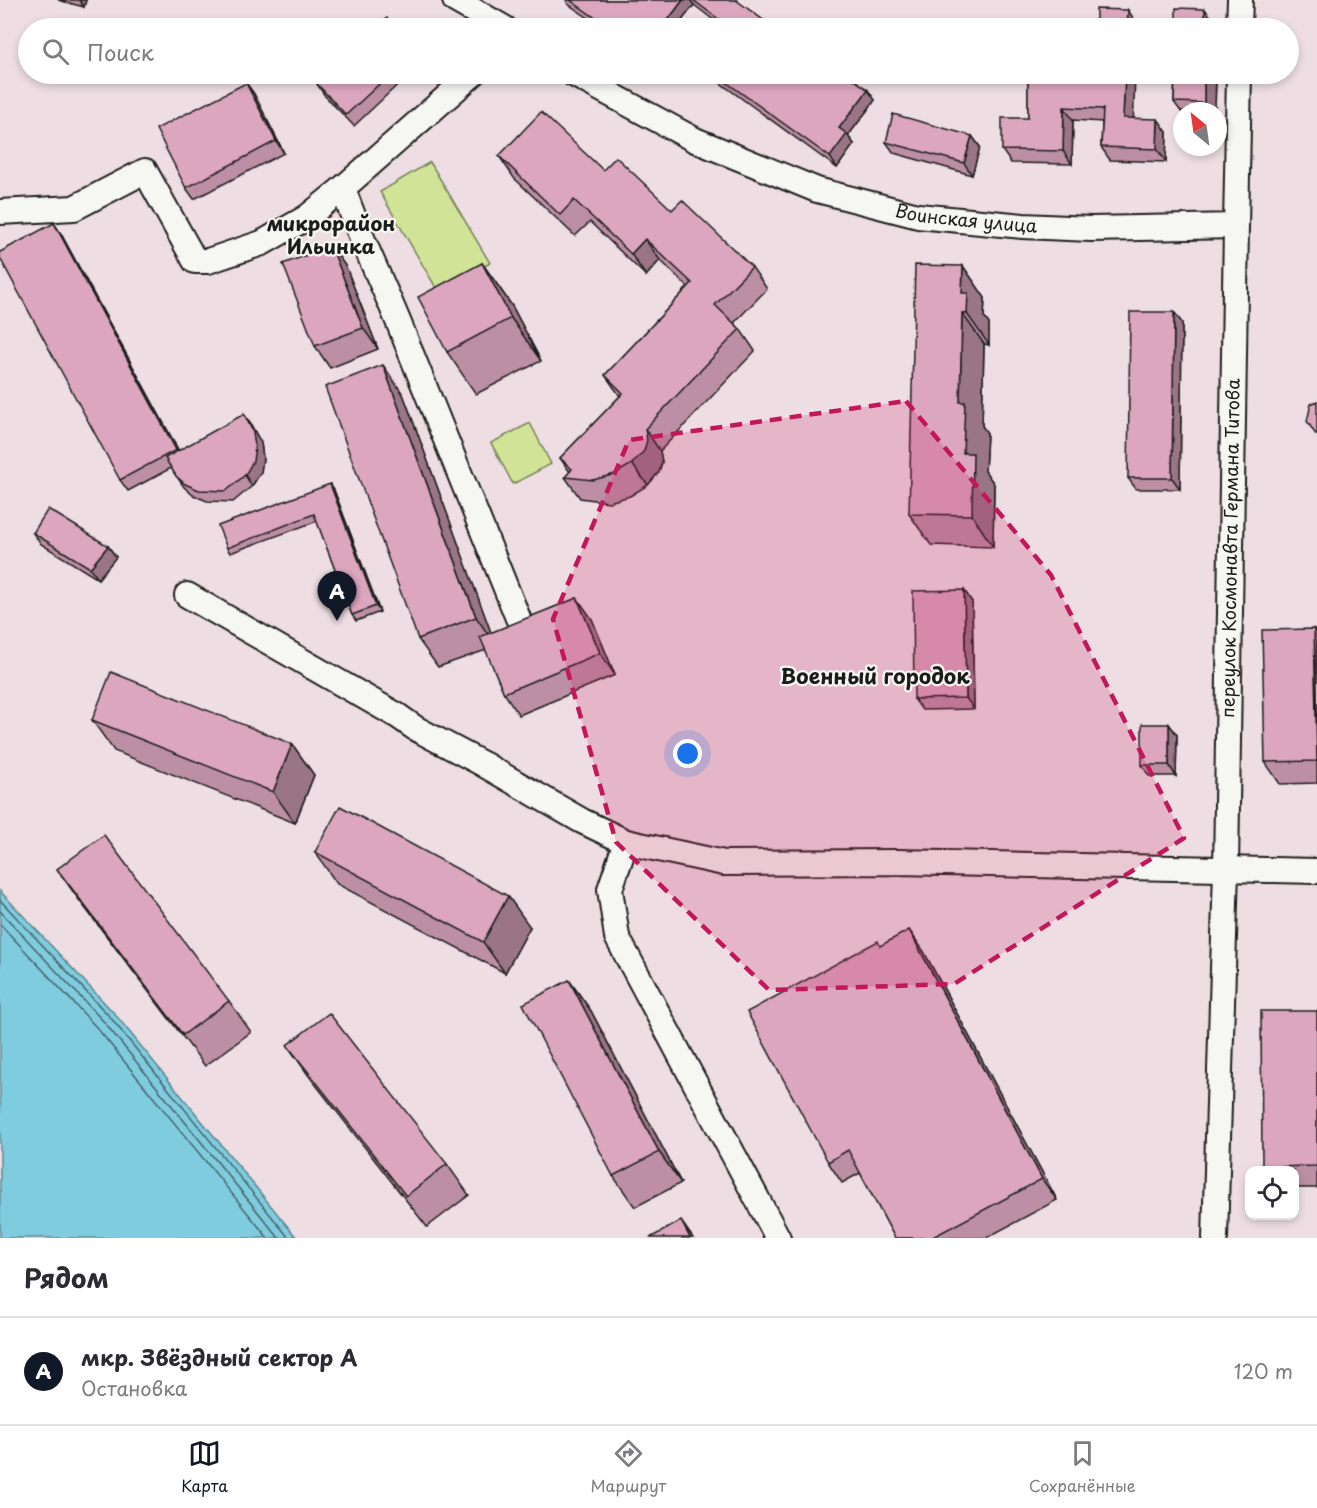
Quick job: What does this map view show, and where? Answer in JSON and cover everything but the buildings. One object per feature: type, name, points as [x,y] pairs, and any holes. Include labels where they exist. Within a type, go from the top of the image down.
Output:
[{"type":"street","points":[[455,0],[486,18]]},
{"type":"street","points":[[1239,18],[1240,0]]},
{"type":"street","points":[[0,212],[74,208],[145,171],[195,261],[208,261],[262,243],[306,218],[462,84]]},
{"type":"street","name":"Воинская улица","points":[[591,84],[695,140],[817,190],[918,216],[1023,226],[1091,229],[1236,226]]},
{"type":"street","points":[[1236,226],[1239,84]]},
{"type":"street","points":[[343,188],[354,221],[403,333],[518,618]]},
{"type":"street","name":"переулок Космонавта Германа Титова","points":[[1215,1238],[1227,869],[1236,226]]},
{"type":"street","points":[[187,595],[415,728],[582,821],[626,842],[724,862],[898,862],[1317,871]]},
{"type":"street","points":[[626,842],[610,889],[617,937],[778,1238]]},
{"type":"highlighted area","points":[[906,401],[1051,575],[1184,838],[954,984],[769,990],[616,842],[553,619],[629,440]]},
{"type":"green space","points":[[430,162],[490,263],[439,293],[380,192]]},
{"type":"green space","points":[[530,423],[551,464],[513,484],[491,443]]},
{"type":"water","points":[[0,891],[114,1013],[297,1238],[0,1238]]},
{"type":"place","name":"мкр. Звёздный сектор А","points":[[337,621]]},
{"type":"district","name":"микрорайон Ильинка","points":[[331,236]]},
{"type":"district","name":"Военный городок","points":[[875,677]]}]
